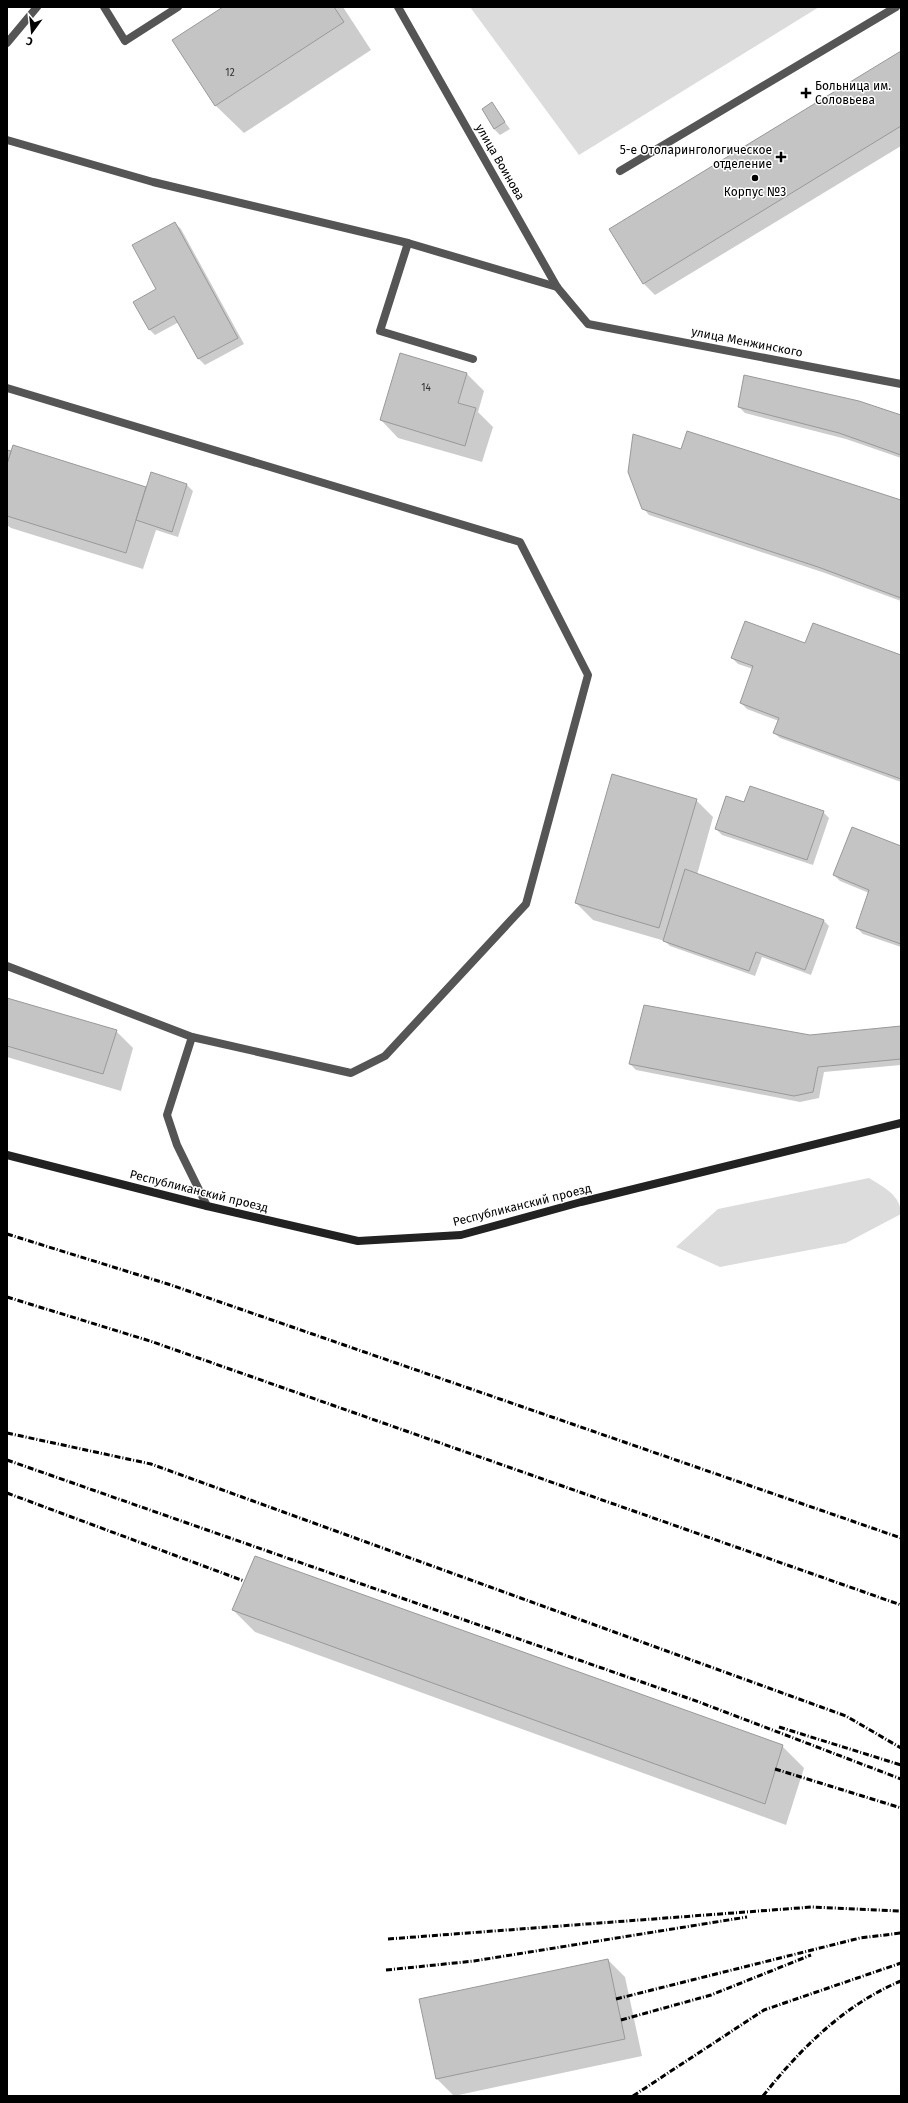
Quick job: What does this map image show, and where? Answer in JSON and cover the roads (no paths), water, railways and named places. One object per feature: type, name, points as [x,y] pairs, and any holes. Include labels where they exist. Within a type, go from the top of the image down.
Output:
[{"type":"main road","name":"Республиканский проезд","points":[[7,1155],[207,1206],[358,1241],[461,1235],[581,1202],[901,1123]]},
{"type":"street","points":[[7,43],[37,7]]},
{"type":"street","points":[[104,7],[125,41],[178,7]]},
{"type":"street","name":"улица Воинова","points":[[398,7],[557,287],[588,324]]},
{"type":"street","points":[[620,170],[896,7]]},
{"type":"street","points":[[7,140],[153,182],[408,243],[557,287]]},
{"type":"street","points":[[408,243],[380,331],[473,359]]},
{"type":"street","name":"улица Менжинского","points":[[588,324],[901,384]]},
{"type":"street","points":[[7,388],[520,542],[588,675],[526,904],[385,1056],[351,1073],[192,1037],[7,966]]},
{"type":"street","points":[[192,1037],[167,1114],[177,1145],[207,1206]]},
{"type":"railway","points":[[7,1234],[171,1285],[901,1538]]},
{"type":"railway","points":[[7,1297],[150,1341],[901,1605]]},
{"type":"railway","points":[[7,1433],[151,1464],[846,1716],[901,1748]]},
{"type":"railway","points":[[7,1460],[699,1702],[901,1779]]},
{"type":"railway","points":[[7,1493],[244,1581]]},
{"type":"railway","points":[[779,1727],[901,1765]]},
{"type":"railway","points":[[775,1769],[901,1808]]},
{"type":"railway","points":[[388,1939],[812,1907],[901,1911]]},
{"type":"railway","points":[[386,1970],[474,1961],[747,1917]]},
{"type":"railway","points":[[616,1999],[860,1938],[901,1933]]},
{"type":"railway","points":[[621,2020],[711,1995],[811,1955]]},
{"type":"railway","points":[[633,2096],[764,2010],[901,1963]]},
{"type":"railway","points":[[763,2096],[792,2061],[842,2015],[861,2002],[901,1981]]},
{"type":"place","name":"Больница им. Соловьева","points":[[806,93]]},
{"type":"place","name":"5-е Отоларингологическое отделение","points":[[781,157]]},
{"type":"place","name":"Корпус №3","points":[[755,178]]}]
